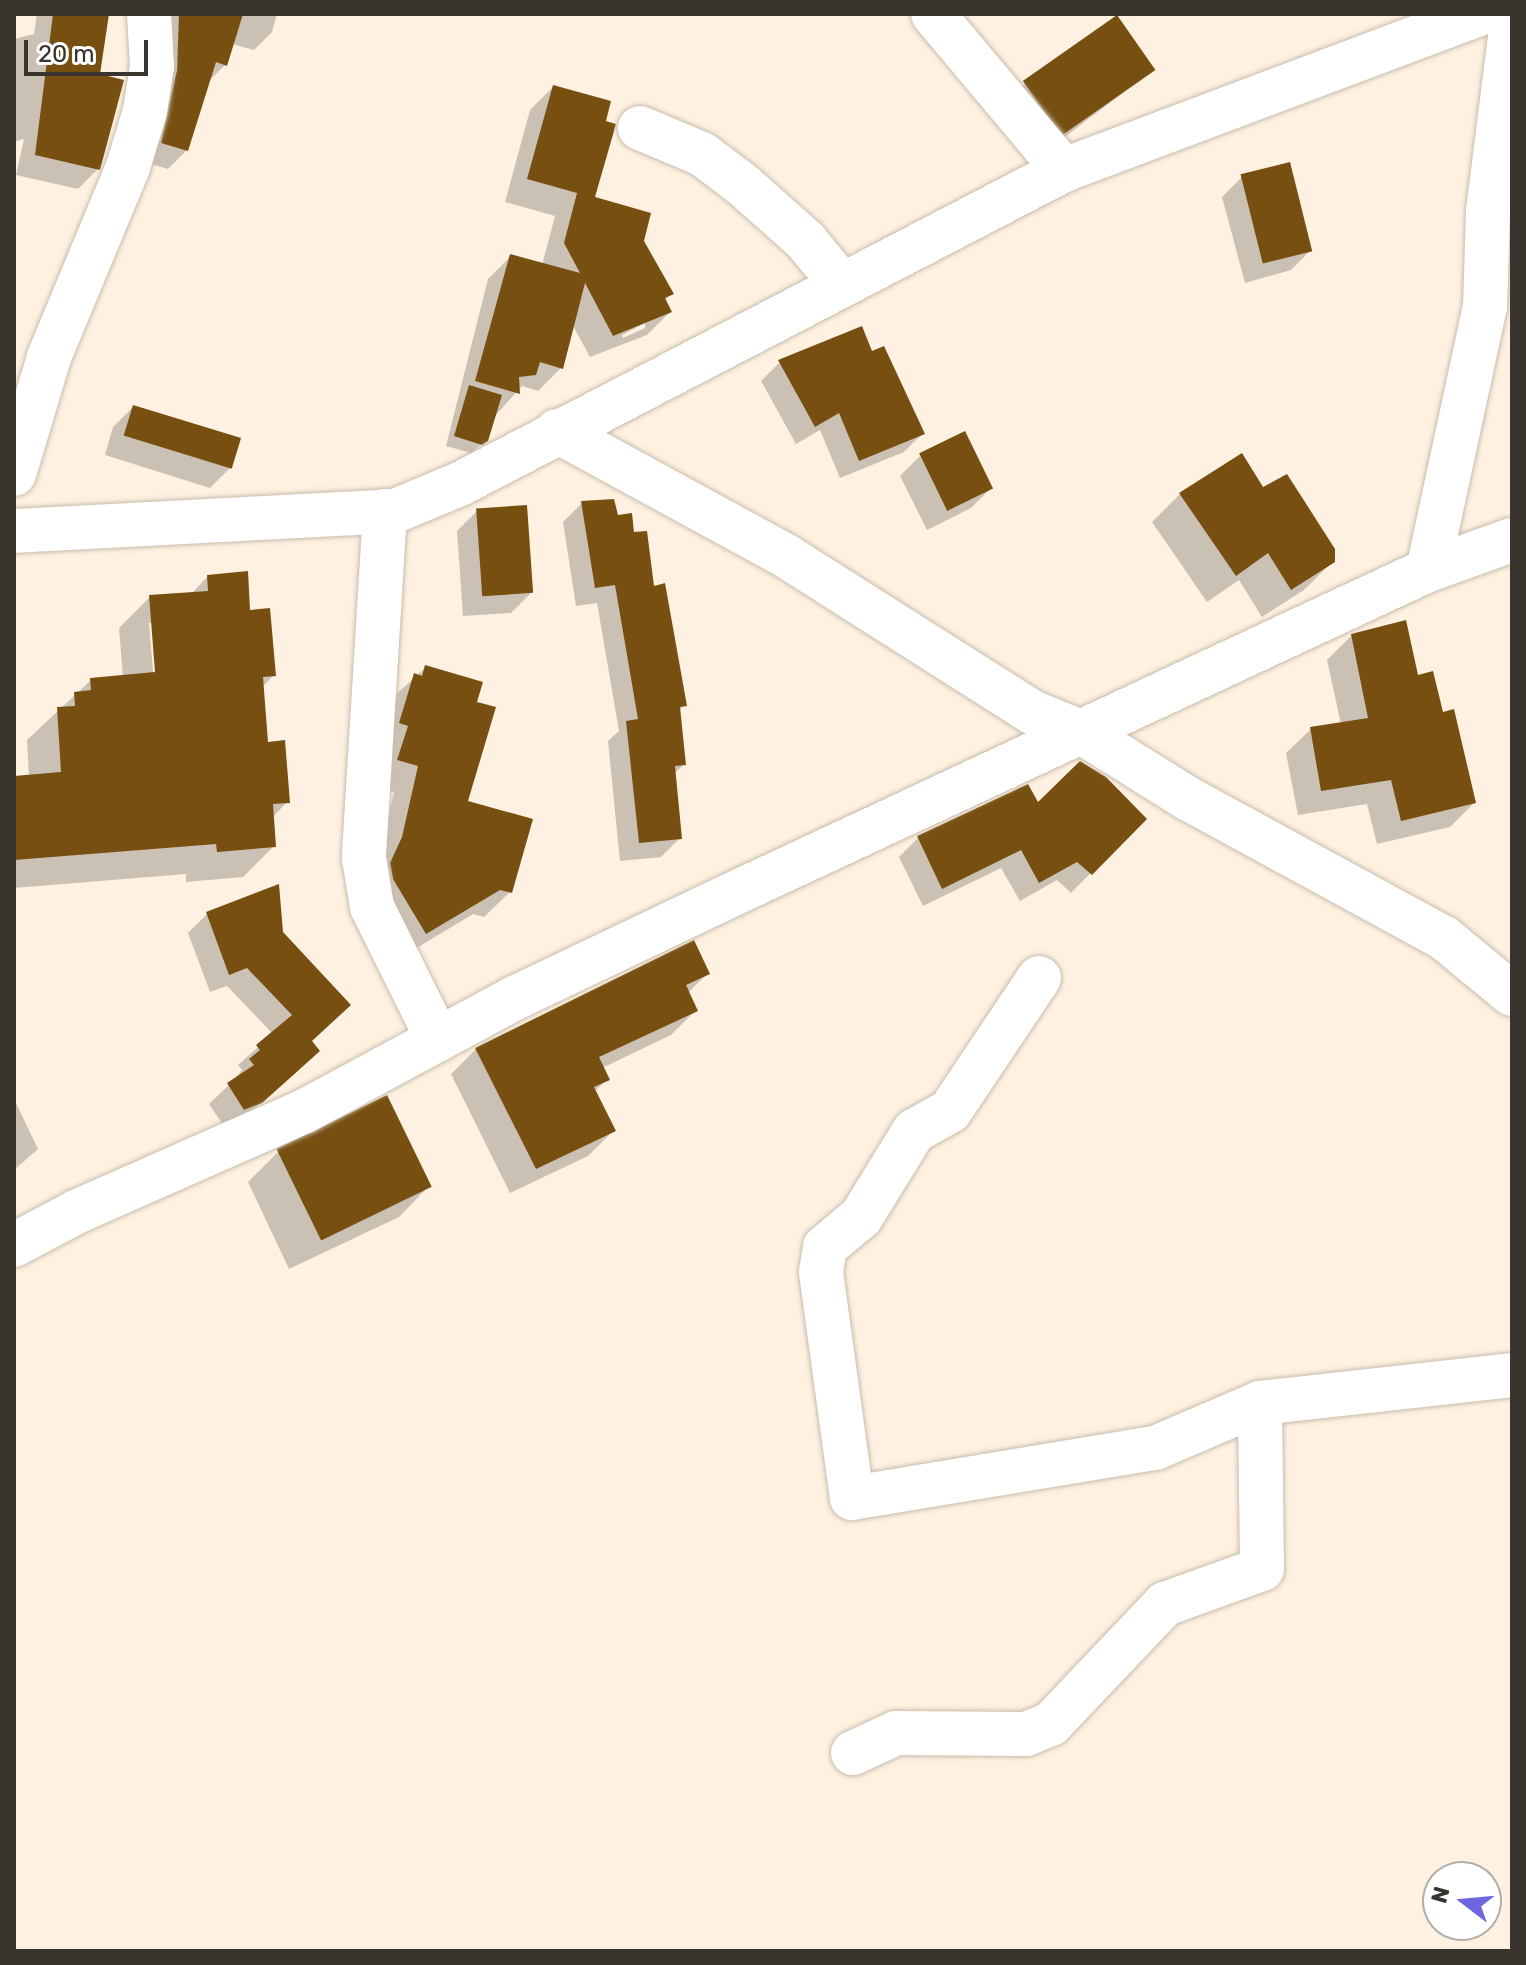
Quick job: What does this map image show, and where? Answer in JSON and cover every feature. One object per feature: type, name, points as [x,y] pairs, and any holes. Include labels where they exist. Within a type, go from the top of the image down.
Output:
[{"type":"street","points":[[14,474],[49,357],[128,167],[145,111],[152,66],[149,14]]},
{"type":"street","points":[[933,14],[1064,170]]},
{"type":"street","points":[[14,531],[385,511],[460,484],[1064,170],[1479,14]]},
{"type":"street","points":[[1428,570],[1485,307],[1488,211],[1512,20]]},
{"type":"street","points":[[640,128],[702,154],[743,185],[805,240],[842,285]]},
{"type":"street","points":[[557,431],[786,556],[1032,712],[1083,733],[1187,798],[1444,938],[1512,994]]},
{"type":"street","points":[[385,511],[364,858],[372,907],[438,1040]]},
{"type":"street","points":[[14,1245],[305,1111],[438,1040],[731,895],[1428,570],[1512,540]]},
{"type":"street","points":[[1039,978],[950,1111],[914,1131],[861,1217],[825,1247],[821,1272],[852,1498],[1155,1448],[1260,1403],[1512,1375]]},
{"type":"street","points":[[853,1753],[896,1733],[1026,1734],[1051,1724],[1165,1604],[1262,1569],[1260,1403]]},
{"type":"building","points":[[53,14],[109,14],[100,74],[124,80],[100,170],[35,155]]},
{"type":"building","points":[[179,14],[243,14],[227,66],[216,62],[188,151],[161,143],[177,70]]},
{"type":"building","points":[[1117,15],[1155,70],[1061,136],[1023,81]]},
{"type":"building","points":[[553,85],[611,101],[606,121],[616,124],[595,197],[651,213],[644,241],[674,294],[665,298],[672,312],[613,336],[585,283],[563,369],[540,362],[536,375],[519,377],[520,394],[475,381],[510,254],[580,273],[564,243],[577,193],[527,179]]},
{"type":"building","points":[[1290,162],[1312,251],[1263,264],[1241,174]]},
{"type":"building","points":[[862,326],[872,351],[884,346],[925,434],[859,461],[839,413],[815,427],[778,360]]},
{"type":"building","points":[[469,385],[502,395],[488,441],[482,445],[454,436]]},
{"type":"building","points":[[133,405],[241,438],[232,469],[124,436]]},
{"type":"building","points":[[965,431],[993,489],[947,511],[919,453]]},
{"type":"building","points":[[1242,453],[1263,487],[1287,474],[1335,549],[1335,562],[1291,590],[1268,553],[1236,576],[1179,493]]},
{"type":"building","points":[[614,499],[618,515],[632,513],[634,532],[647,531],[654,586],[665,583],[687,706],[680,707],[686,765],[675,766],[682,839],[639,843],[626,721],[638,719],[615,585],[595,588],[581,501]]},
{"type":"building","points":[[527,505],[533,593],[482,596],[476,509]]},
{"type":"building","points":[[248,571],[250,610],[270,608],[276,676],[263,677],[268,742],[285,740],[290,803],[273,804],[276,847],[217,852],[216,844],[14,860],[14,776],[61,772],[57,707],[75,706],[74,692],[91,690],[90,678],[155,672],[149,595],[208,591],[207,575]]},
{"type":"building","points":[[1406,620],[1418,675],[1433,671],[1443,712],[1454,709],[1476,803],[1401,821],[1391,780],[1321,791],[1310,727],[1368,718],[1351,634]]},
{"type":"building","points":[[425,665],[483,682],[477,702],[496,707],[468,801],[533,819],[512,893],[500,890],[426,934],[393,879],[390,863],[402,837],[418,766],[397,760],[408,726],[399,723],[414,673],[422,676]]},
{"type":"building","points":[[1080,761],[1106,777],[1147,819],[1092,875],[1077,862],[1039,883],[1021,850],[942,889],[917,836],[1028,784],[1038,802]]},
{"type":"building","points":[[279,884],[283,932],[351,1005],[312,1041],[320,1051],[262,1103],[244,1110],[227,1083],[254,1065],[249,1059],[260,1050],[256,1045],[292,1015],[247,968],[229,975],[206,912]]},
{"type":"building","points":[[694,940],[710,974],[686,985],[698,1011],[599,1057],[610,1080],[594,1087],[616,1131],[536,1169],[475,1048]]},
{"type":"building","points":[[387,1095],[432,1187],[321,1241],[276,1149]]}]
